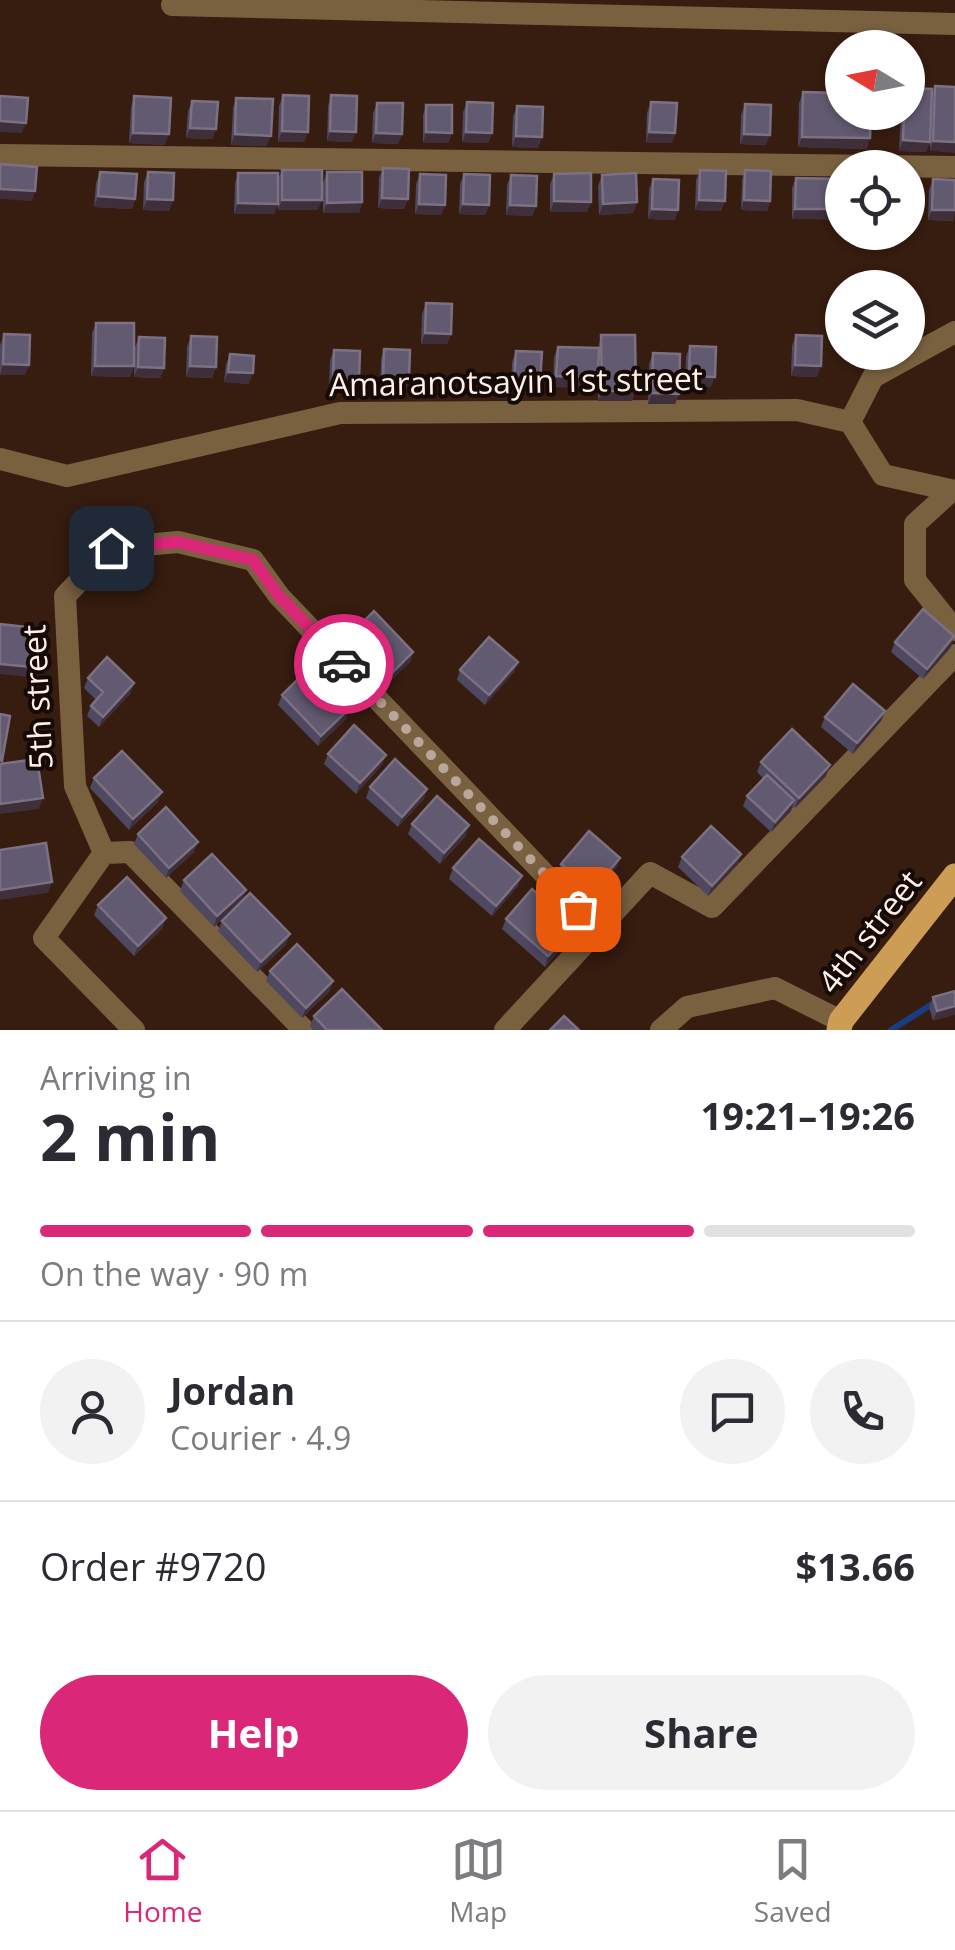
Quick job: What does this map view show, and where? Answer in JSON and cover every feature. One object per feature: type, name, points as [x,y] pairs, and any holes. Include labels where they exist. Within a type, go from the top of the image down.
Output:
[{"type":"main road","name":"4th street","points":[[840,1026],[955,876]]},
{"type":"street","points":[[172,5],[955,24]]},
{"type":"street","points":[[0,156],[955,167]]},
{"type":"street","points":[[952,492],[883,475],[850,422],[873,377],[955,332]]},
{"type":"street","name":"Amaranotsayin 1st street","points":[[0,459],[67,476],[340,413],[797,410],[850,422]]},
{"type":"street","points":[[952,492],[915,524],[915,580],[955,630]]},
{"type":"street","name":"5th street","points":[[104,853],[75,786],[64,596],[111,548],[178,542],[253,560],[279,596],[598,930]]},
{"type":"street","points":[[505,1030],[650,873],[712,907],[955,655]]},
{"type":"street","points":[[134,1030],[44,938],[104,853],[130,852],[304,1030]]},
{"type":"street","points":[[661,1030],[687,1007],[775,988],[840,1026]]},
{"type":"building","points":[[935,86],[955,87],[955,142],[933,141]]},
{"type":"building","points":[[925,89],[932,89],[930,142],[903,140],[903,130],[925,130]]},
{"type":"building","points":[[803,92],[825,93],[825,130],[870,130],[870,138],[802,137]]},
{"type":"building","points":[[283,95],[309,96],[308,132],[282,131]]},
{"type":"building","points":[[331,95],[357,96],[356,132],[330,131]]},
{"type":"building","points":[[0,96],[28,98],[26,123],[0,121]]},
{"type":"building","points":[[134,96],[171,98],[169,134],[133,133]]},
{"type":"building","points":[[236,98],[273,99],[271,136],[235,134]]},
{"type":"building","points":[[192,101],[218,102],[216,129],[190,128]]},
{"type":"building","points":[[467,102],[493,103],[492,133],[466,132]]},
{"type":"building","points":[[651,102],[677,103],[675,133],[649,132]]},
{"type":"building","points":[[377,103],[403,103],[402,134],[376,133]]},
{"type":"building","points":[[745,104],[771,105],[770,135],[744,134]]},
{"type":"building","points":[[426,105],[452,105],[452,133],[426,132]]},
{"type":"building","points":[[517,106],[543,107],[542,137],[516,136]]},
{"type":"building","points":[[0,164],[37,167],[35,191],[0,189]]},
{"type":"building","points":[[383,168],[409,169],[408,199],[382,198]]},
{"type":"building","points":[[282,170],[322,170],[322,200],[282,200]]},
{"type":"building","points":[[700,170],[726,171],[725,201],[699,200]]},
{"type":"building","points":[[745,170],[771,171],[770,201],[744,200]]},
{"type":"building","points":[[100,172],[137,174],[135,199],[98,196]]},
{"type":"building","points":[[148,172],[174,173],[173,200],[147,199]]},
{"type":"building","points":[[327,172],[362,172],[362,202],[327,203]]},
{"type":"building","points":[[238,173],[278,173],[278,204],[238,203]]},
{"type":"building","points":[[591,173],[591,202],[554,201],[554,174]]},
{"type":"building","points":[[636,173],[637,202],[603,204],[602,175]]},
{"type":"building","points":[[420,174],[446,175],[445,205],[419,204]]},
{"type":"building","points":[[464,174],[490,175],[489,205],[463,204]]},
{"type":"building","points":[[511,175],[537,176],[536,206],[510,205]]},
{"type":"building","points":[[796,178],[825,179],[825,209],[795,209]]},
{"type":"building","points":[[653,179],[679,180],[678,210],[652,209]]},
{"type":"building","points":[[933,179],[955,180],[955,210],[932,210]]},
{"type":"building","points":[[426,303],[452,304],[451,334],[425,333]]},
{"type":"building","points":[[96,323],[134,323],[134,366],[95,366]]},
{"type":"building","points":[[4,334],[30,335],[29,365],[3,364]]},
{"type":"building","points":[[601,335],[635,335],[636,391],[602,391]]},
{"type":"building","points":[[796,335],[822,336],[821,366],[795,365]]},
{"type":"building","points":[[191,336],[217,337],[216,367],[190,366]]},
{"type":"building","points":[[139,337],[165,338],[164,368],[138,367]]},
{"type":"building","points":[[690,346],[716,347],[715,377],[689,376]]},
{"type":"building","points":[[558,347],[599,348],[598,378],[556,376]]},
{"type":"building","points":[[384,349],[410,350],[409,380],[383,379]]},
{"type":"building","points":[[334,350],[360,351],[359,381],[333,380]]},
{"type":"building","points":[[516,351],[542,352],[540,382],[514,381]]},
{"type":"building","points":[[653,353],[680,354],[679,394],[652,393]]},
{"type":"building","points":[[230,354],[254,356],[253,373],[228,372]]},
{"type":"building","points":[[923,609],[954,636],[927,669],[895,642]]},
{"type":"building","points":[[374,611],[413,652],[385,680],[346,639]]},
{"type":"building","points":[[0,624],[45,629],[41,668],[0,664]]},
{"type":"building","points":[[489,637],[518,662],[489,695],[460,670]]},
{"type":"building","points":[[107,657],[134,683],[103,717],[91,706],[103,692],[88,678]]},
{"type":"building","points":[[310,667],[350,708],[321,736],[282,695]]},
{"type":"building","points":[[853,684],[885,711],[857,743],[825,717]]},
{"type":"building","points":[[0,714],[10,716],[2,761],[0,760]]},
{"type":"building","points":[[354,725],[386,755],[360,783],[328,754]]},
{"type":"building","points":[[792,729],[830,765],[799,798],[761,762]]},
{"type":"building","points":[[122,751],[162,792],[133,819],[94,778]]},
{"type":"building","points":[[37,759],[43,798],[0,804],[0,764]]},
{"type":"building","points":[[395,759],[427,789],[402,817],[370,787]]},
{"type":"building","points":[[767,775],[794,800],[775,822],[747,796]]},
{"type":"building","points":[[437,796],[469,825],[444,853],[412,824]]},
{"type":"building","points":[[166,807],[198,842],[169,868],[138,834]]},
{"type":"building","points":[[711,826],[741,854],[712,886],[682,857]]},
{"type":"building","points":[[589,831],[620,858],[592,891],[561,864]]},
{"type":"building","points":[[479,839],[522,876],[496,906],[453,868]]},
{"type":"building","points":[[46,843],[52,882],[0,890],[0,850]]},
{"type":"building","points":[[212,854],[246,890],[217,916],[184,880]]},
{"type":"building","points":[[127,877],[166,918],[138,946],[98,905]]},
{"type":"building","points":[[532,889],[575,927],[548,956],[506,919]]},
{"type":"building","points":[[250,893],[290,934],[261,962],[222,921]]},
{"type":"building","points":[[297,944],[333,981],[306,1008],[270,971]]},
{"type":"building","points":[[342,989],[382,1030],[327,1030],[314,1016]]},
{"type":"building","points":[[955,991],[955,1006],[937,1011],[933,997]]},
{"type":"building","points":[[564,1016],[579,1030],[550,1030]]},
{"type":"waterway","points":[[891,1030],[937,1001]]},
{"type":"way so far","points":[[344,664],[578,909]]},
{"type":"route","points":[[111,548],[178,542],[253,560],[279,596],[344,664]]}]
